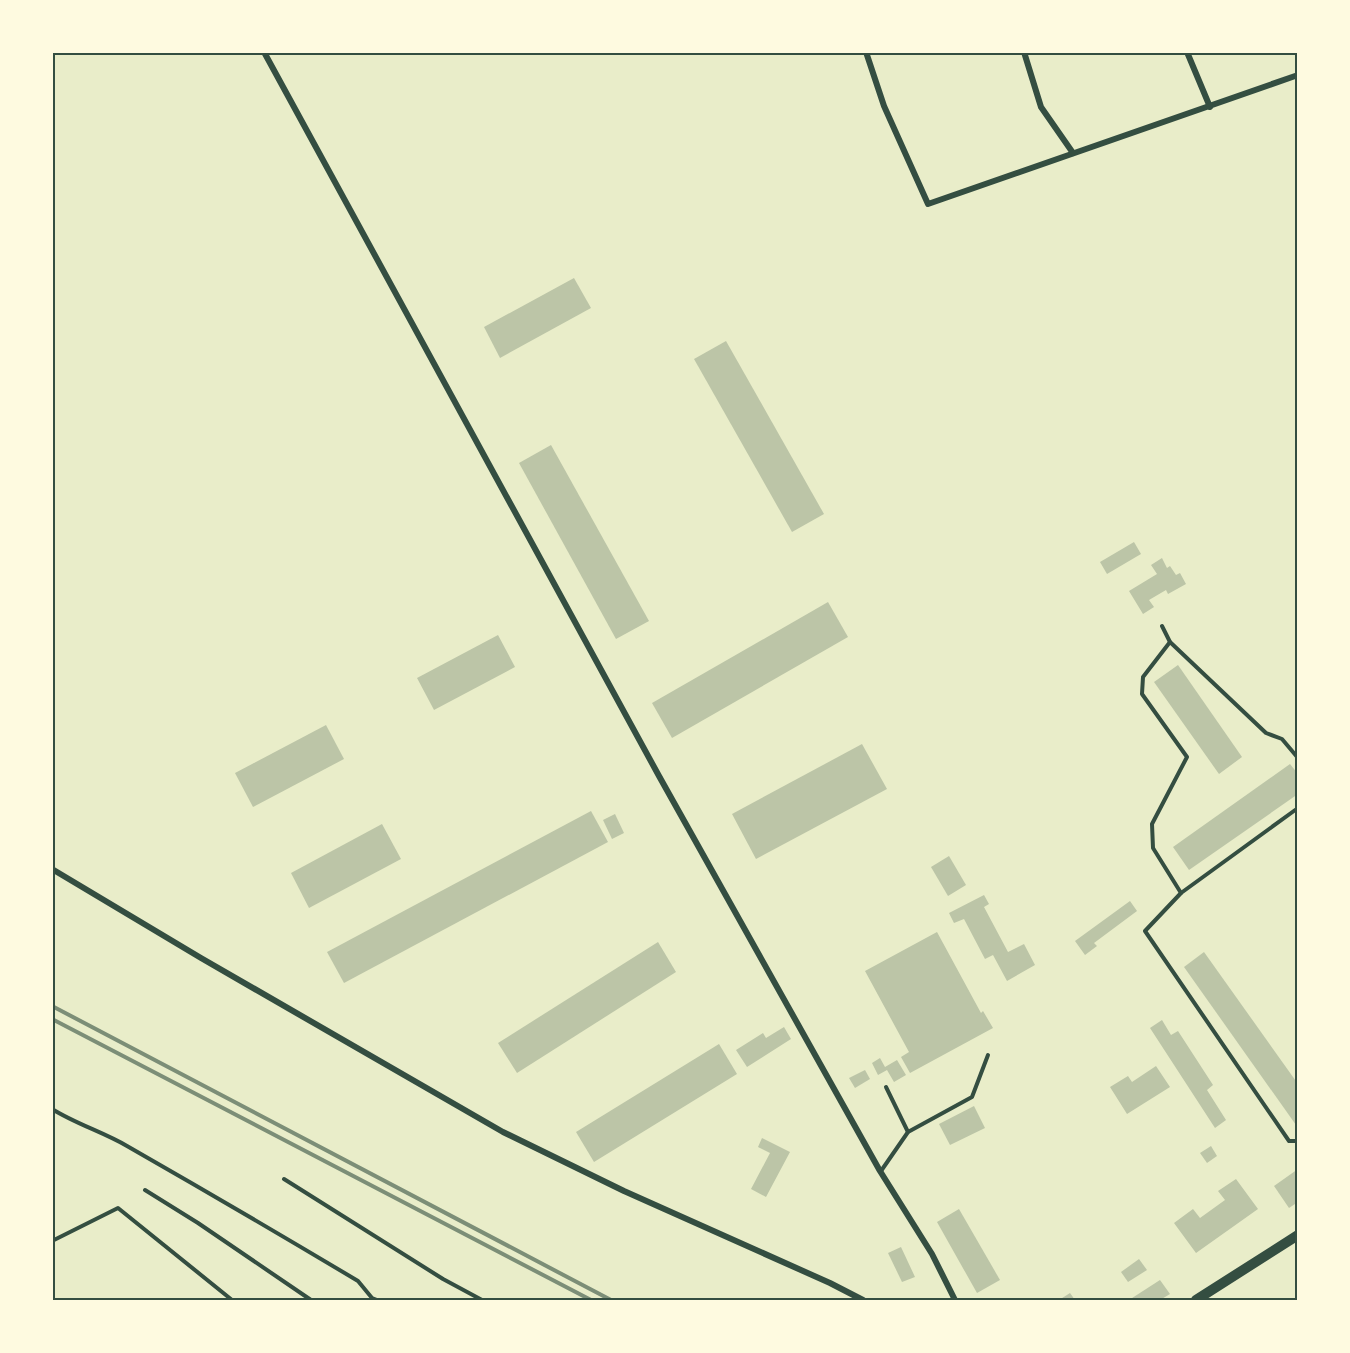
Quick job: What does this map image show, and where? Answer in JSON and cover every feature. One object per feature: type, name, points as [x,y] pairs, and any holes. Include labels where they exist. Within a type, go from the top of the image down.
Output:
[{"type":"main road","points":[[1196,1300],[1298,1235]]},
{"type":"street","points":[[264,52],[659,776],[880,1171],[932,1254],[955,1300]]},
{"type":"street","points":[[866,52],[884,106],[928,204],[1298,75]]},
{"type":"street","points":[[1024,52],[1041,107],[1073,153]]},
{"type":"street","points":[[1187,52],[1210,107]]},
{"type":"street","points":[[52,869],[201,958],[503,1132],[624,1191],[863,1300]]},
{"type":"lane","points":[[1162,626],[1170,642],[1266,733],[1282,739],[1298,758]]},
{"type":"lane","points":[[1170,642],[1143,677],[1142,694],[1186,757],[1152,824],[1153,848],[1181,893]]},
{"type":"lane","points":[[1298,808],[1181,893],[1146,930],[1289,1141],[1298,1141]]},
{"type":"lane","points":[[880,1171],[908,1132],[972,1097],[987,1055]]},
{"type":"lane","points":[[886,1087],[908,1132]]},
{"type":"lane","points":[[52,1109],[113,1138],[277,1233],[358,1281],[372,1298],[377,1300]]},
{"type":"lane","points":[[284,1179],[443,1278],[483,1300]]},
{"type":"lane","points":[[145,1190],[198,1222],[311,1300]]},
{"type":"lane","points":[[52,1241],[118,1208],[232,1300]]},
{"type":"building","points":[[574,278],[591,308],[500,358],[484,327]]},
{"type":"building","points":[[726,341],[824,514],[792,532],[694,359]]},
{"type":"building","points":[[551,445],[649,621],[616,639],[519,463]]},
{"type":"building","points":[[1134,542],[1141,554],[1107,574],[1100,562]]},
{"type":"building","points":[[1162,558],[1167,568],[1170,566],[1176,575],[1180,573],[1186,584],[1168,594],[1166,590],[1149,600],[1154,607],[1143,614],[1129,591],[1157,574],[1151,565]]},
{"type":"building","points":[[828,602],[848,637],[672,738],[652,703]]},
{"type":"building","points":[[498,635],[515,667],[434,710],[417,678]]},
{"type":"building","points":[[1178,665],[1242,757],[1219,774],[1154,682]]},
{"type":"building","points":[[326,725],[344,759],[253,807],[235,773]]},
{"type":"building","points":[[862,744],[887,789],[756,859],[732,814]]},
{"type":"building","points":[[1290,764],[1298,774],[1298,794],[1189,870],[1173,847]]},
{"type":"building","points":[[591,811],[608,842],[344,983],[327,952]]},
{"type":"building","points":[[615,814],[624,833],[612,839],[603,820]]},
{"type":"building","points":[[382,824],[401,859],[309,908],[291,873]]},
{"type":"building","points":[[949,856],[966,885],[948,896],[931,867]]},
{"type":"building","points":[[984,895],[989,904],[984,907],[1008,952],[1024,944],[1035,965],[1007,981],[993,955],[985,959],[964,919],[954,923],[949,913]]},
{"type":"building","points":[[1130,901],[1137,911],[1094,943],[1097,946],[1085,955],[1075,941]]},
{"type":"building","points":[[937,932],[981,1013],[983,1011],[993,1028],[910,1073],[901,1057],[909,1052],[865,971]]},
{"type":"building","points":[[658,942],[676,972],[517,1073],[498,1043]]},
{"type":"building","points":[[1204,952],[1298,1084],[1298,1124],[1296,1125],[1184,967]]},
{"type":"building","points":[[1162,1020],[1171,1035],[1178,1031],[1213,1085],[1207,1090],[1226,1120],[1215,1128],[1150,1028]]},
{"type":"building","points":[[784,1027],[791,1039],[747,1067],[736,1050],[763,1033],[766,1038]]},
{"type":"building","points":[[719,1044],[737,1074],[594,1162],[576,1132]]},
{"type":"building","points":[[880,1058],[885,1067],[897,1060],[906,1075],[894,1082],[887,1070],[878,1075],[872,1063]]},
{"type":"building","points":[[1156,1066],[1170,1087],[1127,1114],[1110,1087],[1128,1076],[1132,1082]]},
{"type":"building","points":[[865,1070],[870,1079],[855,1088],[849,1078]]},
{"type":"building","points":[[974,1106],[985,1128],[950,1145],[939,1124]]},
{"type":"building","points":[[762,1138],[790,1152],[766,1197],[751,1189],[770,1153],[758,1147]]},
{"type":"building","points":[[1211,1146],[1217,1156],[1207,1163],[1200,1153]]},
{"type":"building","points":[[1298,1169],[1298,1202],[1289,1208],[1274,1186]]},
{"type":"building","points":[[1236,1179],[1258,1209],[1196,1253],[1174,1223],[1193,1209],[1200,1218],[1225,1200],[1218,1191]]},
{"type":"building","points":[[959,1209],[1000,1280],[977,1293],[937,1222]]},
{"type":"building","points":[[901,1247],[915,1277],[902,1282],[888,1253]]},
{"type":"building","points":[[1139,1259],[1147,1270],[1128,1282],[1121,1272]]},
{"type":"building","points":[[1160,1280],[1170,1294],[1160,1300],[1129,1300]]},
{"type":"building","points":[[1070,1293],[1075,1300],[1059,1300]]},
{"type":"railway","points":[[52,1006],[611,1300]]},
{"type":"railway","points":[[52,1019],[591,1300]]}]
